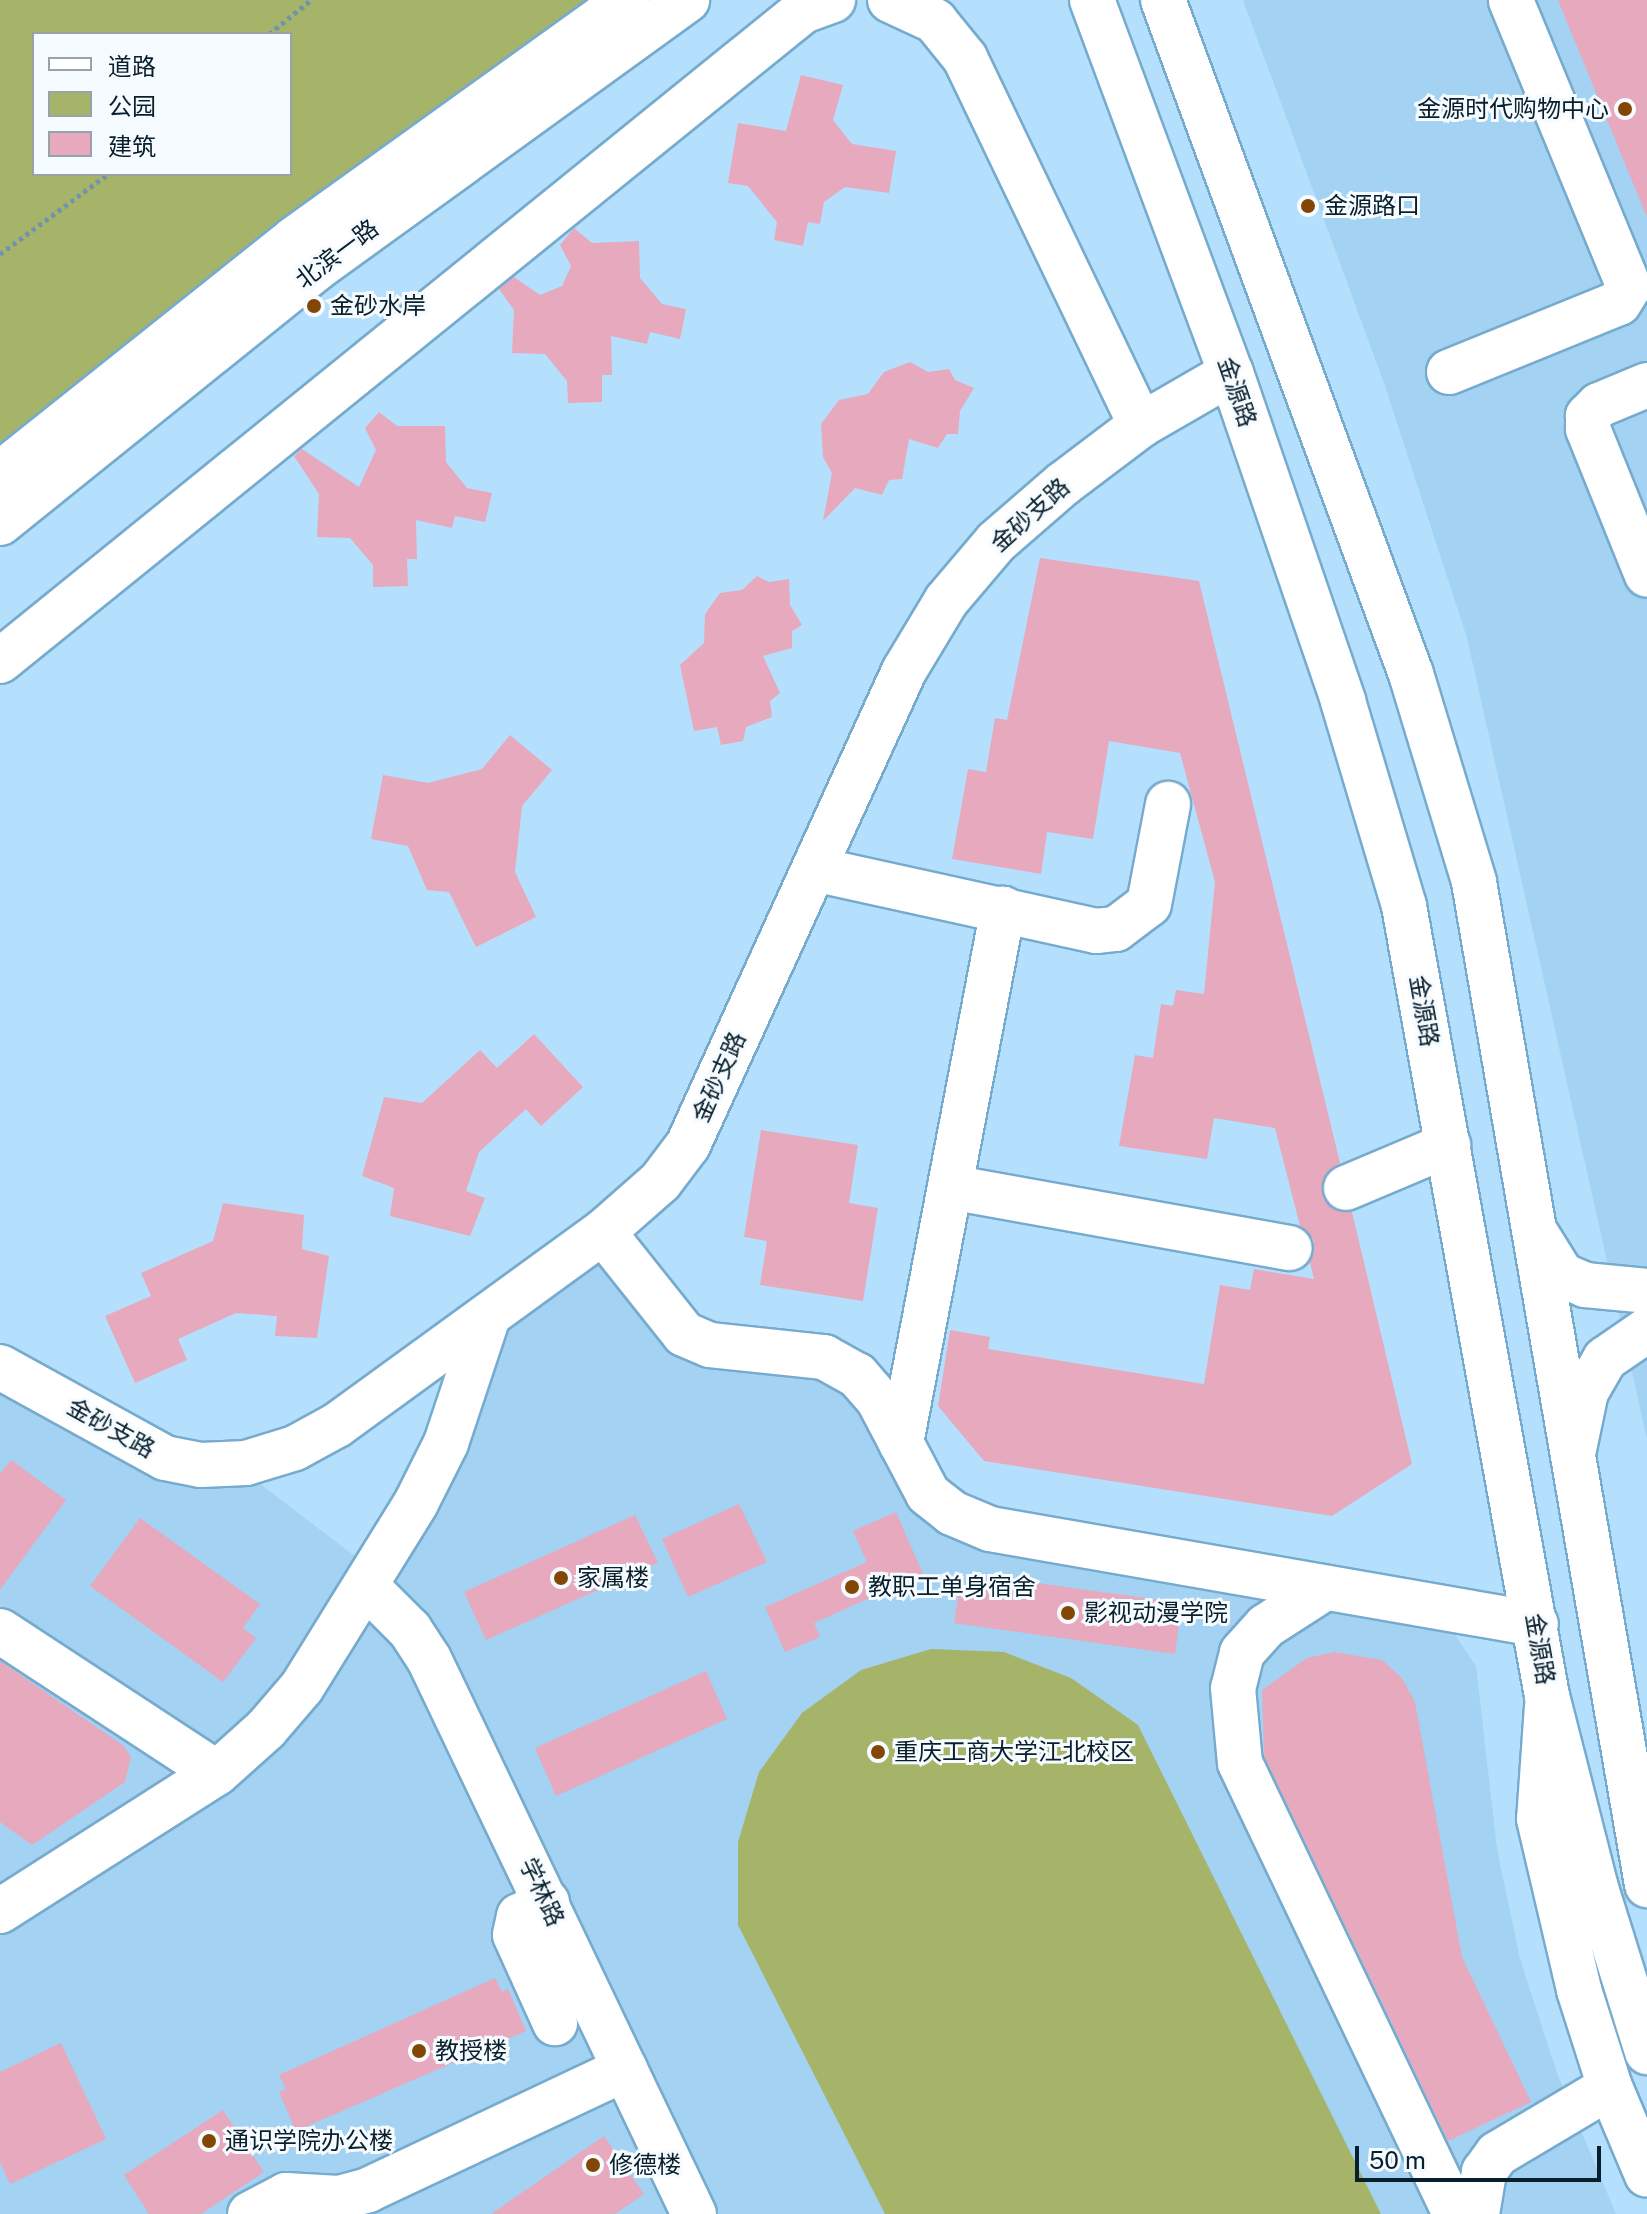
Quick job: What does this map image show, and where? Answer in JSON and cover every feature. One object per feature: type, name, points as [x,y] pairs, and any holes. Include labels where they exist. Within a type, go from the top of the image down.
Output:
[{"type":"main road","name":"北滨一路","points":[[0,474],[294,239],[627,0]]},
{"type":"main road","name":"北滨一路","points":[[0,523],[317,268],[687,0]]},
{"type":"main road","points":[[0,661],[803,11],[833,0]]},
{"type":"main road","points":[[890,0],[935,21],[965,58],[1141,425]]},
{"type":"main road","points":[[1067,0],[1108,45]]},
{"type":"main road","name":"金源路","points":[[1092,0],[1231,373],[1343,701],[1404,906],[1547,1696],[1596,1888],[1647,2052]]},
{"type":"main road","points":[[1449,372],[1619,303],[1629,287],[1511,0]]},
{"type":"main road","points":[[1108,45],[1113,23],[1140,7],[1168,15],[1411,674],[1474,882],[1537,1235],[1608,1679],[1647,1885]]},
{"type":"main road","name":"金砂支路","points":[[0,1367],[165,1458],[201,1465],[246,1463],[295,1448],[337,1425],[603,1232],[660,1182],[688,1145],[904,671],[946,601],[996,542],[1141,425],[1231,373]]},
{"type":"main road","points":[[1647,385],[1599,405],[1588,416],[1588,429],[1647,575]]},
{"type":"main road","points":[[814,869],[1096,931],[1135,920],[1149,904],[1168,804]]},
{"type":"main road","points":[[901,1443],[1003,909]]},
{"type":"main road","points":[[1346,1188],[1448,1145]]},
{"type":"main road","points":[[950,1187],[1290,1248]]},
{"type":"main road","points":[[603,1232],[684,1334],[710,1345],[824,1357],[857,1375],[878,1399],[928,1494],[952,1513],[990,1529],[1322,1590],[1536,1624]]},
{"type":"main road","points":[[1537,1235],[1562,1275],[1585,1285],[1647,1291]]},
{"type":"main road","points":[[0,1911],[217,1773],[266,1729],[302,1687],[366,1586],[446,1443],[488,1317]]},
{"type":"main road","points":[[1572,1456],[1586,1392],[1605,1359],[1647,1330]]},
{"type":"main road","name":"学林路","points":[[366,1586],[410,1630],[429,1659],[694,2214]]},
{"type":"main road","points":[[1322,1590],[1266,1626],[1242,1653],[1233,1688],[1238,1751],[1455,2214]]},
{"type":"main road","points":[[0,1631],[217,1773]]},
{"type":"main road","points":[[1608,1679],[1647,1779]]},
{"type":"main road","points":[[1547,1696],[1539,1819],[1579,1990],[1610,2087],[1647,2175]]},
{"type":"main road","points":[[547,1902],[519,1916],[515,1935],[555,2023]]},
{"type":"main road","points":[[250,2214],[286,2195],[339,2198],[368,2190],[625,2069]]},
{"type":"main road","points":[[1477,2214],[1484,2172],[1497,2154],[1610,2087]]},
{"type":"path","points":[[271,32],[311,0]]},
{"type":"path","points":[[0,254],[105,176]]},
{"type":"shaded area","points":[[1243,0],[1647,0],[1647,1439],[1467,638],[1384,383]]},
{"type":"shaded area","name":"重庆工商大学江北校区","points":[[603,1260],[673,1346],[815,1370],[846,1389],[880,1435],[905,1499],[948,1533],[999,1550],[1454,1633],[1476,1666],[1497,1849],[1520,1959],[1557,2073],[1616,2214],[0,2214],[0,1935],[252,1768],[455,1468],[487,1390],[502,1334]]},
{"type":"shaded area","points":[[0,1382],[251,1477],[365,1564],[254,1722],[0,1896]]},
{"type":"green space","points":[[0,0],[598,0],[0,454]]},
{"type":"green space","points":[[931,1649],[1004,1652],[1071,1678],[1138,1725],[1381,2214],[885,2214],[738,1925],[738,1842],[759,1772],[802,1713],[861,1670]]},
{"type":"building","name":"金源时代购物中心","points":[[1558,0],[1647,0],[1647,215],[1646,215]]},
{"type":"building","points":[[801,75],[843,85],[833,120],[852,144],[896,151],[889,193],[845,187],[824,202],[820,224],[808,222],[803,246],[774,240],[777,222],[748,186],[728,183],[738,123],[786,131]]},
{"type":"building","points":[[574,228],[592,243],[639,241],[640,278],[662,304],[686,309],[680,339],[650,332],[647,344],[611,336],[612,375],[602,375],[602,402],[568,403],[567,381],[545,354],[512,353],[514,310],[499,289],[514,277],[540,295],[562,286],[571,266],[560,245]]},
{"type":"building","points":[[910,362],[928,372],[949,369],[955,380],[974,388],[960,411],[958,434],[947,434],[938,448],[909,439],[902,479],[889,480],[882,495],[855,488],[823,521],[832,473],[823,457],[821,424],[839,400],[868,394],[884,372]]},
{"type":"building","points":[[379,412],[397,426],[445,426],[446,462],[467,488],[492,493],[485,522],[455,516],[452,528],[416,520],[417,559],[407,559],[408,586],[373,587],[373,565],[350,538],[317,537],[319,494],[294,456],[302,449],[359,487],[376,450],[365,428]]},
{"type":"building","points":[[1040,558],[1199,581],[1340,1163],[1326,1174],[1323,1197],[1332,1208],[1352,1212],[1412,1464],[1332,1516],[984,1461],[938,1406],[950,1330],[990,1337],[988,1349],[1204,1384],[1220,1285],[1250,1290],[1254,1269],[1314,1279],[1310,1263],[1314,1240],[1300,1226],[1275,1128],[1214,1118],[1207,1159],[1119,1146],[1135,1055],[1153,1058],[1161,1004],[1173,1006],[1176,990],[1204,994],[1215,882],[1180,753],[1109,741],[1093,839],[1047,832],[1041,874],[952,859],[968,769],[986,772],[995,718],[1007,720]]},
{"type":"building","points":[[757,576],[769,582],[789,579],[790,605],[802,625],[792,631],[792,648],[763,656],[780,693],[770,701],[772,717],[746,727],[743,741],[721,745],[717,727],[694,731],[680,665],[704,643],[705,614],[720,593],[742,590]]},
{"type":"building","points":[[510,735],[552,770],[522,806],[515,872],[536,917],[476,947],[449,892],[427,890],[408,846],[371,839],[383,775],[428,783],[482,769]]},
{"type":"building","points":[[534,1034],[583,1087],[541,1126],[526,1109],[479,1152],[466,1191],[485,1198],[470,1236],[390,1216],[394,1188],[362,1176],[384,1097],[422,1103],[480,1050],[497,1068]]},
{"type":"building","points":[[761,1130],[858,1145],[849,1203],[878,1208],[863,1301],[760,1285],[767,1241],[744,1237]]},
{"type":"building","points":[[223,1203],[304,1215],[302,1249],[329,1256],[317,1338],[275,1336],[277,1316],[236,1313],[178,1339],[187,1360],[135,1383],[105,1316],[151,1296],[141,1273],[213,1241]]},
{"type":"building","points":[[11,1460],[66,1500],[0,1590],[0,1474]]},
{"type":"building","name":"家属楼","points":[[739,1504],[767,1562],[688,1597],[662,1539]]},
{"type":"building","name":"教职工单身宿舍","points":[[896,1512],[923,1574],[814,1623],[820,1637],[785,1652],[765,1607],[867,1562],[853,1531]]},
{"type":"building","name":"家属楼","points":[[635,1515],[658,1563],[486,1640],[464,1592]]},
{"type":"building","points":[[140,1518],[260,1604],[243,1628],[256,1638],[223,1682],[90,1586]]},
{"type":"building","name":"影视动漫学院","points":[[992,1577],[1182,1603],[1175,1654],[954,1623],[959,1591]]},
{"type":"building","points":[[1334,1652],[1382,1660],[1402,1678],[1415,1702],[1462,1957],[1531,2102],[1448,2141],[1264,1756],[1262,1690],[1307,1658]]},
{"type":"building","points":[[0,1661],[124,1746],[131,1757],[125,1782],[32,1845],[0,1822]]},
{"type":"building","points":[[706,1671],[727,1719],[556,1796],[535,1748]]},
{"type":"building","name":"教授楼","points":[[495,1978],[502,1992],[508,1989],[526,2031],[296,2131],[279,2092],[286,2089],[279,2075]]},
{"type":"building","points":[[61,2043],[106,2139],[10,2184],[0,2162],[0,2072]]},
{"type":"building","name":"通识学院办公楼","points":[[223,2110],[264,2172],[201,2214],[149,2214],[124,2175]]},
{"type":"building","name":"修德楼","points":[[604,2136],[644,2194],[615,2214],[491,2214]]},
{"type":"place","name":"金源时代购物中心","points":[[1625,109]]},
{"type":"place","name":"金源路口","points":[[1308,206]]},
{"type":"place","name":"金砂水岸","points":[[314,306]]},
{"type":"place","name":"家属楼","points":[[561,1578]]},
{"type":"place","name":"教职工单身宿舍","points":[[852,1587]]},
{"type":"place","name":"影视动漫学院","points":[[1068,1613]]},
{"type":"place","name":"重庆工商大学江北校区","points":[[878,1752]]},
{"type":"place","name":"教授楼","points":[[419,2051]]},
{"type":"place","name":"通识学院办公楼","points":[[209,2141]]},
{"type":"place","name":"修德楼","points":[[593,2165]]}]
